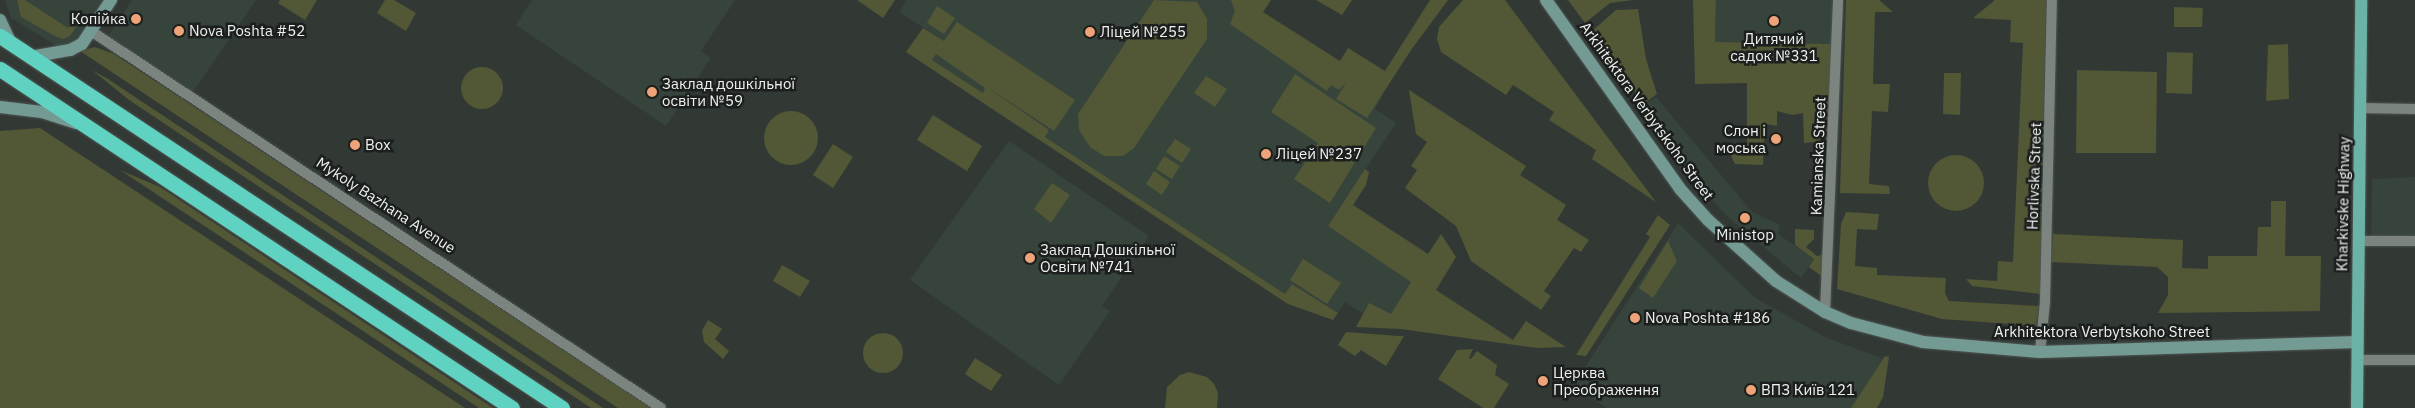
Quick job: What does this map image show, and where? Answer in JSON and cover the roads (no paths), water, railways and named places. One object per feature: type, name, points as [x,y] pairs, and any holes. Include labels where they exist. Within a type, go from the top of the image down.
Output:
[{"type":"highway","points":[[6,40],[562,408]]},
{"type":"highway","points":[[0,69],[512,408]]},
{"type":"main road","name":"Kharkivske Highway","points":[[2357,408],[2361,0]]},
{"type":"street","points":[[30,57],[70,50],[82,44],[111,0]]},
{"type":"street","name":"Arkhitektora Verbytskoho Street","points":[[1546,0],[1694,204],[1750,260],[1825,312],[1879,332],[1923,342],[2040,352],[2357,342]]},
{"type":"street","name":"Kamianska Street","points":[[1825,312],[1838,0]]},
{"type":"street","name":"Horlivska Street","points":[[2040,352],[2045,302],[2052,0]]},
{"type":"street","points":[[0,20],[6,40]]},
{"type":"street","name":"Mykoly Bazhana Avenue","points":[[91,31],[661,408]]},
{"type":"street","points":[[0,107],[42,112],[86,126]]},
{"type":"street","points":[[2360,108],[2415,109]]},
{"type":"street","points":[[2359,242],[2415,240]]},
{"type":"street","points":[[2357,360],[2415,360]]},
{"type":"place","name":"Копійка","points":[[136,19]]},
{"type":"place","name":"Дитячий садок №331","points":[[1774,21]]},
{"type":"place","name":"Nova Poshta #52","points":[[179,31]]},
{"type":"place","name":"Ліцей №255","points":[[1090,32]]},
{"type":"place","name":"Заклад дошкільної освіти №59","points":[[652,92]]},
{"type":"place","name":"Слон і моська","points":[[1776,139]]},
{"type":"place","name":"Box","points":[[355,145]]},
{"type":"place","name":"Ліцей №237","points":[[1266,154]]},
{"type":"place","name":"Ministop","points":[[1745,218]]},
{"type":"place","name":"Заклад Дошкільної Освіти №741","points":[[1030,258]]},
{"type":"place","name":"Nova Poshta #186","points":[[1635,318]]},
{"type":"place","name":"Церква Преображення","points":[[1543,381]]},
{"type":"place","name":"ВПЗ Київ 121","points":[[1751,390]]}]
